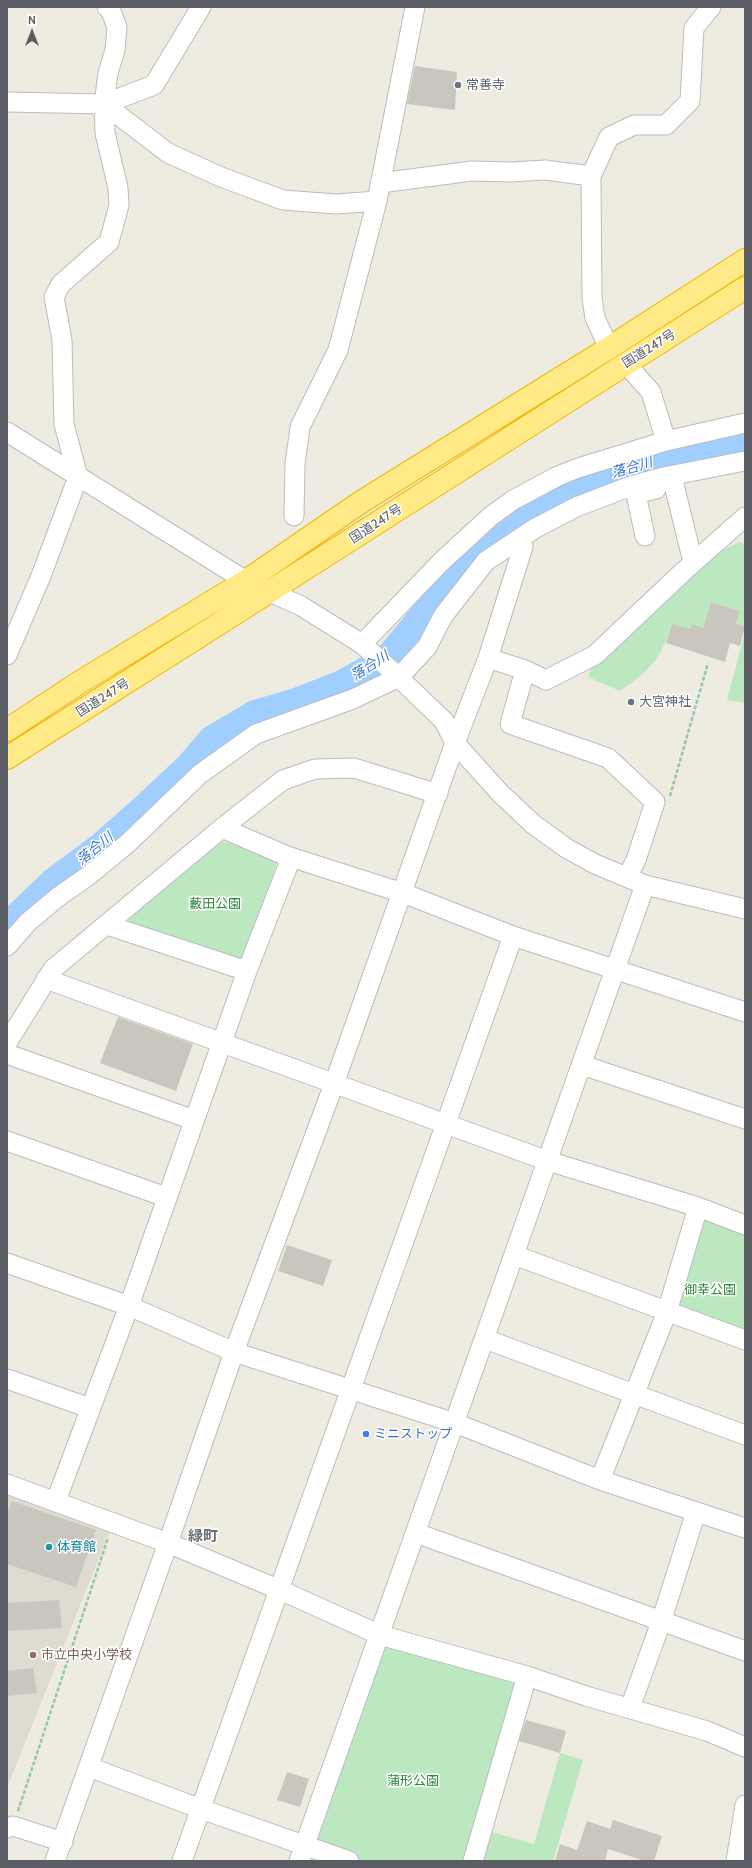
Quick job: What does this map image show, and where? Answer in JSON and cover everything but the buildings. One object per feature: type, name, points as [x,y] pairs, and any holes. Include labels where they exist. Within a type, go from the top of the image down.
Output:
[{"type":"highway","name":"国道247号","points":[[7,730],[80,682],[246,580],[362,502],[609,348],[745,260]]},
{"type":"highway","name":"国道247号","points":[[7,758],[271,592],[745,288]]},
{"type":"street","points":[[7,655],[42,576],[78,477],[64,424],[62,340],[54,297],[61,284],[109,242],[119,205],[118,188],[105,133],[104,104],[108,73],[115,50],[117,27],[111,11],[107,7]]},
{"type":"street","points":[[7,102],[104,104],[154,85],[201,7]]},
{"type":"street","points":[[294,516],[295,464],[300,427],[338,350],[377,201],[415,7]]},
{"type":"street","points":[[609,348],[594,318],[592,298],[591,176],[609,137],[634,126],[666,124],[690,101],[694,28],[711,7]]},
{"type":"street","points":[[104,104],[168,153],[221,177],[283,200],[336,204],[377,201]]},
{"type":"street","points":[[380,183],[472,171],[512,172],[545,170],[591,176]]},
{"type":"street","points":[[628,362],[634,373],[651,392],[666,441]]},
{"type":"street","points":[[362,644],[442,561],[491,516],[513,500],[558,476],[578,468],[666,441],[745,423]]},
{"type":"street","points":[[7,432],[246,580],[301,606],[362,644],[444,721],[455,742],[500,793],[533,824],[566,848],[595,864],[645,885],[745,909]]},
{"type":"street","points":[[7,946],[28,922],[128,843],[200,774],[245,741],[256,734],[353,700],[396,675],[427,647],[443,616],[486,561],[534,529],[576,507],[631,486],[664,477],[745,461]]},
{"type":"street","points":[[645,536],[636,494],[745,468]]},
{"type":"street","points":[[674,485],[693,562]]},
{"type":"street","points":[[488,658],[525,670],[546,680],[596,655],[693,562],[745,517]]},
{"type":"street","points":[[55,1861],[63,1842],[234,1352],[334,1084],[403,893],[455,742],[488,658],[523,547]]},
{"type":"street","points":[[525,670],[510,724],[608,758],[655,802],[636,860],[627,877]]},
{"type":"street","points":[[7,1043],[53,969],[222,828],[283,780],[315,769],[354,768],[438,794]]},
{"type":"street","points":[[222,828],[292,858],[403,893],[513,936],[745,1012]]},
{"type":"street","points":[[56,1501],[129,1306],[166,1197],[247,971],[292,858]]},
{"type":"street","points":[[302,1853],[645,885]]},
{"type":"street","points":[[107,925],[247,971]]},
{"type":"street","points":[[182,1861],[513,936]]},
{"type":"street","points":[[46,978],[548,1161],[698,1207],[745,1225]]},
{"type":"street","points":[[7,1054],[194,1120]]},
{"type":"street","points":[[582,1065],[745,1119]]},
{"type":"street","points":[[7,1141],[166,1197]]},
{"type":"street","points":[[600,1480],[667,1312],[698,1207]]},
{"type":"street","points":[[514,1254],[745,1340]]},
{"type":"street","points":[[7,1263],[129,1306],[234,1352],[455,1423],[600,1480],[745,1528]]},
{"type":"street","points":[[485,1339],[745,1435]]},
{"type":"street","points":[[7,1379],[90,1408]]},
{"type":"street","points":[[7,1484],[168,1543],[280,1590],[380,1635],[527,1676],[707,1731],[745,1747]]},
{"type":"street","points":[[630,1708],[661,1622],[696,1512]]},
{"type":"street","points":[[416,1533],[745,1651]]},
{"type":"street","points":[[473,1861],[527,1676]]},
{"type":"street","points":[[89,1767],[201,1809],[302,1853],[349,1861]]},
{"type":"street","points":[[736,1861],[745,1805]]},
{"type":"street","points":[[10,1827],[63,1842]]},
{"type":"path","points":[[669,801],[708,663]]},
{"type":"path","points":[[10,1827],[113,1523]]},
{"type":"shaded area","name":"市立中央小学校","points":[[7,1495],[113,1523],[7,1788]]},
{"type":"green space","points":[[739,542],[745,545],[745,627],[736,625],[740,611],[711,602],[703,628],[692,624],[690,629],[672,624],[668,637],[653,663],[640,676],[620,691],[588,677],[596,655],[685,570]]},
{"type":"green space","points":[[745,632],[745,703],[727,700]]},
{"type":"green space","name":"藪田公園","points":[[219,840],[275,858],[277,862],[244,962],[130,924],[128,916]]},
{"type":"green space","name":"御幸公園","points":[[698,1207],[745,1225],[745,1340],[667,1312]]},
{"type":"green space","name":"蒲形公園","points":[[380,1635],[527,1676],[473,1861],[349,1861],[304,1845]]},
{"type":"green space","points":[[560,1753],[583,1760],[553,1861],[475,1861],[485,1830],[534,1844]]},
{"type":"waterway","name":"落合川","points":[[7,925],[53,881],[100,846],[142,809],[189,765],[211,739],[255,713],[293,702],[342,683],[388,657],[466,562],[506,525],[546,501],[624,468],[745,442]]},
{"type":"place","name":"常善寺","points":[[458,85]]},
{"type":"place","name":"大宮神社","points":[[631,702]]},
{"type":"place","name":"ミニストップ","points":[[366,1434]]},
{"type":"place","name":"体育館","points":[[49,1547]]},
{"type":"place","name":"市立中央小学校","points":[[33,1655]]},
{"type":"district","name":"緑町","points":[[203,1537]]}]
